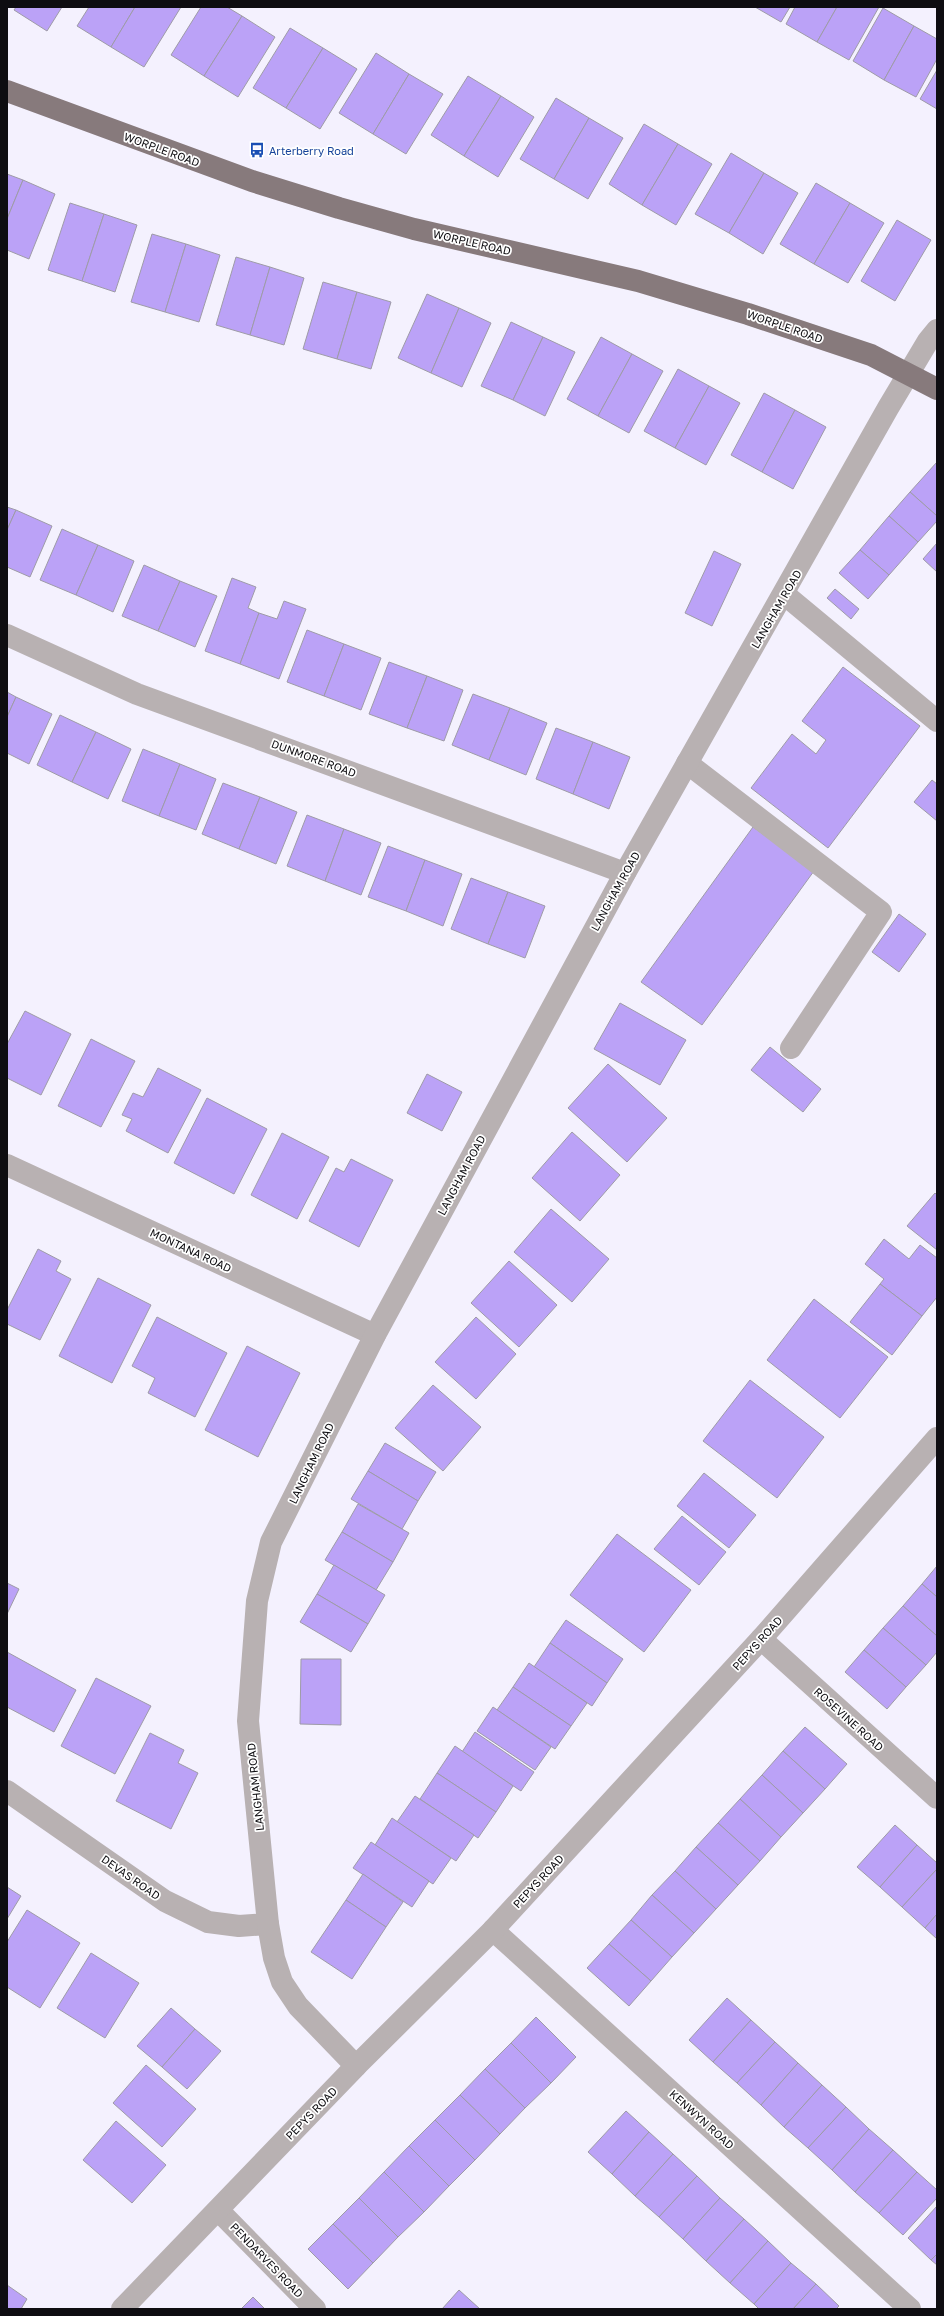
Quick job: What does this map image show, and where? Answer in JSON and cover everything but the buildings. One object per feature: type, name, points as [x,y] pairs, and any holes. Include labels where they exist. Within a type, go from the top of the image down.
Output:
[{"type":"main road","name":"WORPLE ROAD","points":[[7,91],[245,178],[339,208],[414,229],[638,281],[748,314],[871,355],[908,373],[937,390]]},
{"type":"street","name":"LANGHAM ROAD","points":[[356,2066],[298,2006],[282,1982],[274,1958],[268,1924],[248,1722],[256,1601],[271,1542],[375,1335],[624,873],[784,594],[908,373],[928,341],[937,330]]},
{"type":"street","points":[[784,594],[937,720]]},
{"type":"street","name":"DUNMORE ROAD","points":[[7,635],[137,694],[624,873]]},
{"type":"street","points":[[687,762],[881,912],[791,1048]]},
{"type":"street","name":"MONTANA ROAD","points":[[7,1165],[375,1335]]},
{"type":"street","name":"PEPYS ROAD","points":[[122,2309],[219,2211],[356,2066],[493,1930],[761,1639],[937,1438]]},
{"type":"street","name":"ROSEVINE ROAD","points":[[761,1639],[937,1798]]},
{"type":"street","name":"DEVAS ROAD","points":[[7,1791],[165,1901],[208,1922],[239,1926],[268,1924]]},
{"type":"street","name":"KENWYN ROAD","points":[[493,1930],[910,2309]]},
{"type":"street","name":"PENDARVES ROAD","points":[[219,2211],[316,2309]]},
{"type":"place","name":"Arterberry Road","points":[[257,150]]}]
